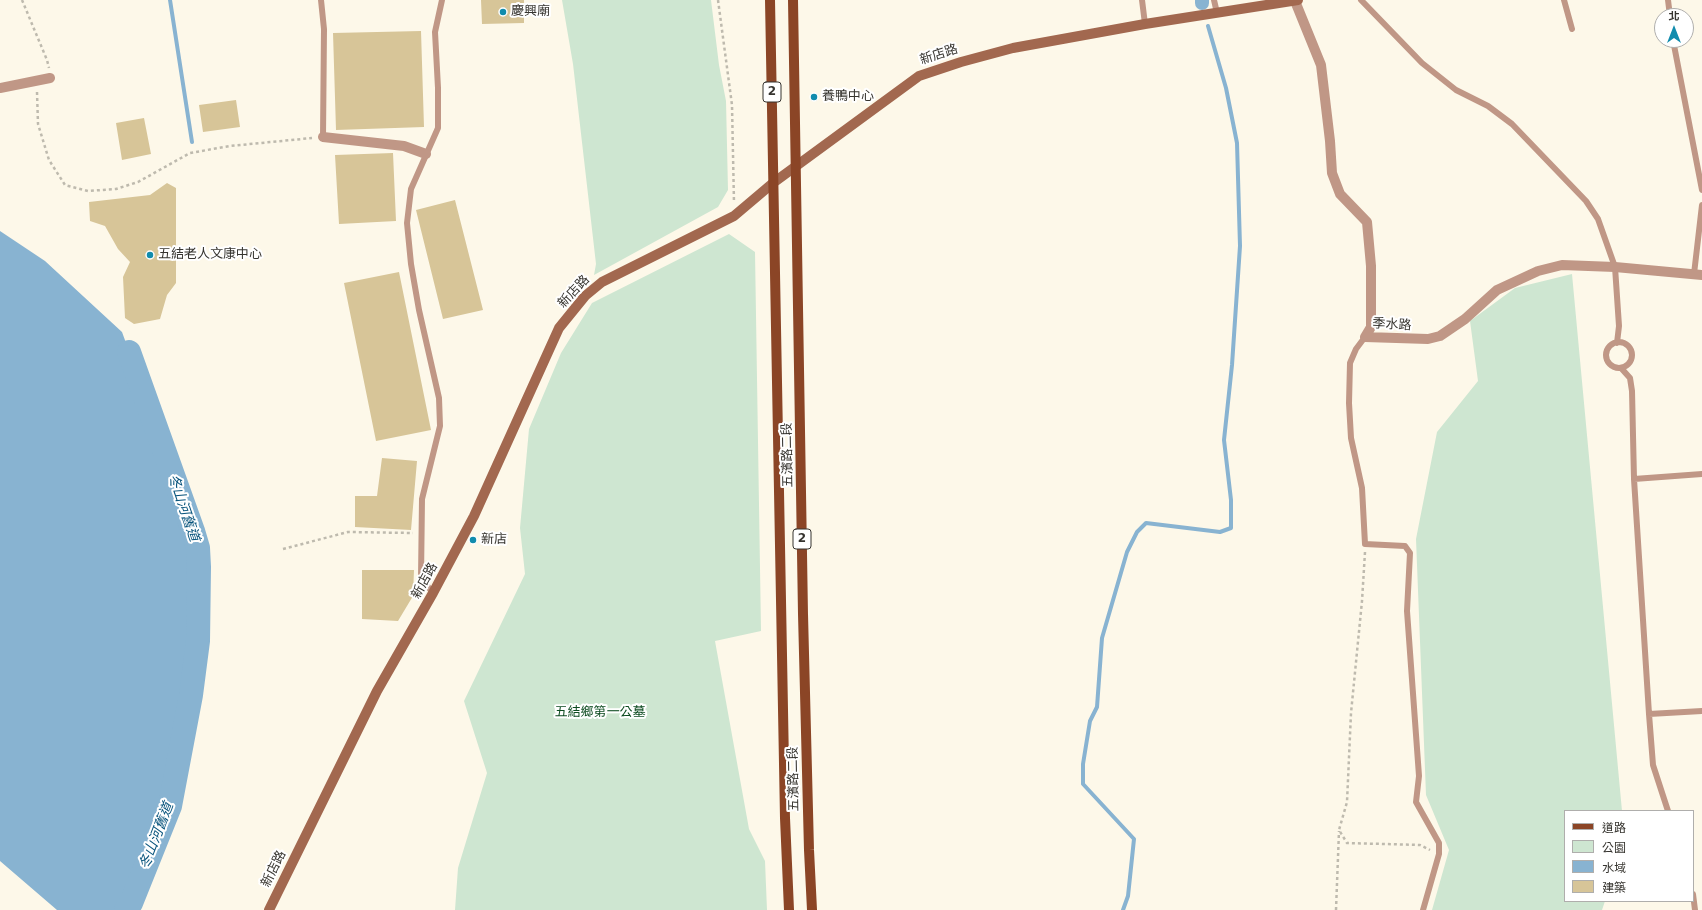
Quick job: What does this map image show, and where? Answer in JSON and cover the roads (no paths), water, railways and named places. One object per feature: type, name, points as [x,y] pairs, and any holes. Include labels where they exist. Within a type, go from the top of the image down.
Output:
[{"type":"main road","name":"五濱路二段","points":[[770,0],[785,818],[789,910]]},
{"type":"main road","name":"五濱路二段","points":[[792,0],[803,614],[812,910]]},
{"type":"street","name":"季水路","points":[[1217,13],[1297,0],[1321,65],[1330,141],[1332,173],[1340,194],[1367,222],[1371,266],[1371,327],[1365,337],[1428,340],[1440,336],[1465,319],[1497,290],[1538,271],[1562,265],[1615,267],[1698,275]]},
{"type":"street","name":"新店路","points":[[269,910],[376,691],[433,593],[474,516],[559,328],[585,296],[602,282],[734,216],[773,183],[796,168],[918,76],[961,62],[1013,48],[1145,24],[1217,13]]},
{"type":"street","points":[[0,88],[50,78]]},
{"type":"street","points":[[323,137],[404,146],[426,154]]},
{"type":"lane","points":[[321,0],[324,30],[323,137]]},
{"type":"lane","points":[[433,593],[421,578],[422,499],[440,426],[439,398],[419,310],[411,264],[407,223],[411,189],[438,128],[438,88],[435,32],[442,0]]},
{"type":"lane","points":[[1142,0],[1145,24]]},
{"type":"lane","points":[[1214,0],[1217,13]]},
{"type":"lane","points":[[1361,0],[1422,63],[1456,90],[1488,106],[1512,124],[1586,201],[1598,220],[1615,267],[1619,326],[1617,342],[1609,348],[1607,357],[1612,365],[1621,368],[1630,378],[1632,390],[1634,479],[1653,765],[1668,810]]},
{"type":"lane","points":[[1564,0],[1572,29]]},
{"type":"lane","points":[[1675,48],[1702,190]]},
{"type":"lane","points":[[1698,275],[1702,205]]},
{"type":"lane","points":[[1365,337],[1356,349],[1350,363],[1351,438],[1362,488],[1365,544],[1406,546],[1410,553],[1408,611],[1419,776],[1416,802],[1439,842],[1439,854],[1423,910]]},
{"type":"lane","points":[[1617,342],[1627,345],[1632,353],[1630,363],[1621,368]]},
{"type":"lane","points":[[1634,479],[1702,474]]},
{"type":"lane","points":[[1649,714],[1702,711]]},
{"type":"water","points":[[0,231],[45,261],[122,332],[170,464],[159,435],[198,548],[198,641],[191,695],[168,810],[131,903],[126,910],[57,910],[0,861]]},
{"type":"waterway","points":[[170,0],[192,142]]},
{"type":"waterway","points":[[1123,910],[1128,896],[1134,839],[1083,784],[1083,764],[1090,721],[1097,707],[1102,638],[1127,552],[1137,532],[1146,523],[1220,532],[1231,528],[1231,500],[1224,440],[1232,365],[1240,246],[1237,143],[1226,88],[1208,26]]},
{"type":"waterway","name":"冬山河舊道","points":[[126,910],[131,903],[170,806],[191,695],[198,641],[199,567],[198,548],[193,531],[129,352]]},
{"type":"place","name":"慶興廟","points":[[503,12]]},
{"type":"place","name":"養鴨中心","points":[[814,97]]},
{"type":"place","name":"五結老人文康中心","points":[[150,255]]},
{"type":"place","name":"新店","points":[[473,540]]},
{"type":"park label","name":"五結鄉第一公墓","points":[[600,713]]}]
